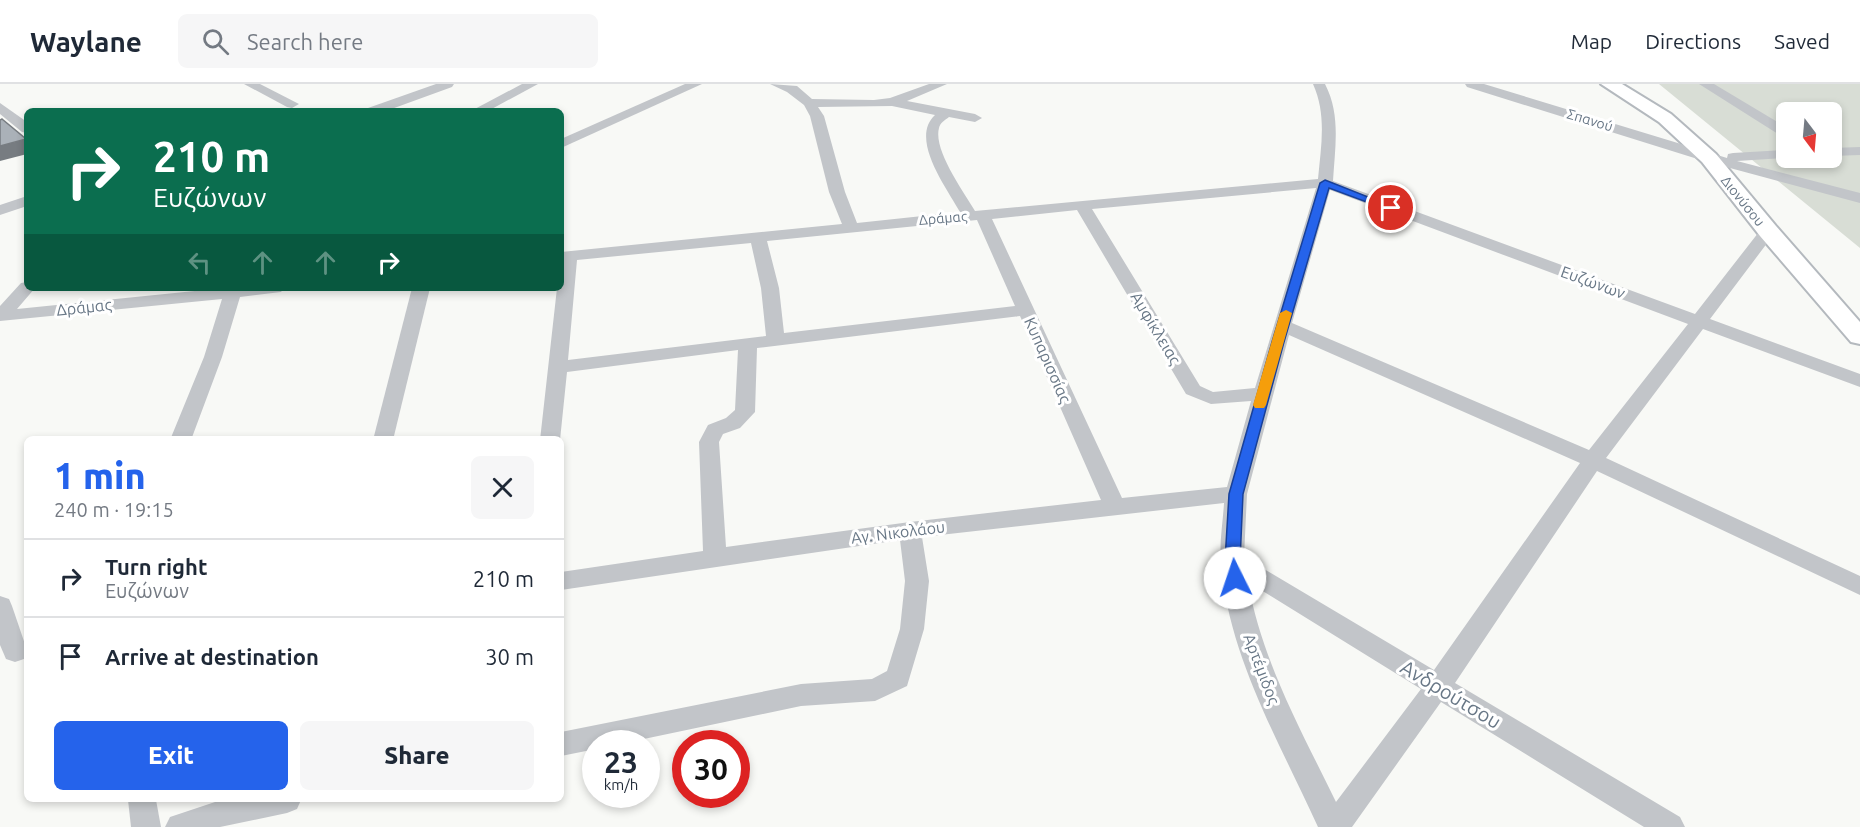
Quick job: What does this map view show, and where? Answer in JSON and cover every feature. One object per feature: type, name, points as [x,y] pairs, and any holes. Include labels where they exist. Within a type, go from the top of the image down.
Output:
[{"type":"main road","name":"Διονύσου","points":[[1610,84],[1665,118],[1709,158],[1768,231],[1860,337]]},
{"type":"street","points":[[250,84],[292,104]]},
{"type":"street","points":[[381,108],[448,84]]},
{"type":"street","points":[[484,108],[532,84]]},
{"type":"street","points":[[564,143],[696,84]]},
{"type":"street","points":[[776,84],[792,89],[809,104],[817,116],[837,192],[851,227]]},
{"type":"street","points":[[892,102],[941,84]]},
{"type":"street","name":"Αρτέμιδος","points":[[1318,84],[1327,101],[1329,126],[1325,183],[1282,325],[1236,494],[1232,561],[1241,612],[1260,672],[1334,827]]},
{"type":"street","name":"Σπανού","points":[[1471,84],[1709,158],[1860,198]]},
{"type":"street","points":[[1705,84],[1776,127]]},
{"type":"street","points":[[809,104],[892,102],[975,118]]},
{"type":"street","points":[[0,107],[24,127]]},
{"type":"street","name":"Κυπαρισσίας","points":[[946,113],[934,123],[931,130],[935,148],[977,215],[1025,310],[1114,505]]},
{"type":"street","points":[[1842,152],[1860,151]]},
{"type":"street","points":[[1709,158],[1776,155]]},
{"type":"street","name":"Δράμας","points":[[565,256],[1325,183]]},
{"type":"street","name":"Ευζώνων","points":[[1325,183],[1860,381]]},
{"type":"street","points":[[0,210],[24,202]]},
{"type":"street","name":"Αμφίκλειας","points":[[1082,205],[1193,390],[1211,398],[1263,394]]},
{"type":"street","points":[[1334,827],[1438,686],[1593,460],[1768,231]]},
{"type":"street","points":[[758,237],[770,288],[776,340]]},
{"type":"street","points":[[0,316],[24,290]]},
{"type":"street","name":"Δράμας","points":[[0,316],[224,291]]},
{"type":"street","points":[[182,436],[213,357],[233,291]]},
{"type":"street","points":[[384,436],[420,291]]},
{"type":"street","points":[[549,436],[562,291]]},
{"type":"street","points":[[557,367],[1025,310]]},
{"type":"street","points":[[1282,325],[1593,460],[1860,586]]},
{"type":"street","points":[[715,557],[709,442],[715,430],[733,423],[745,412],[748,343]]},
{"type":"street","name":"Αγ. Νικολάου","points":[[564,581],[910,530],[1114,505],[1236,494]]},
{"type":"street","points":[[564,743],[801,695],[875,690],[898,678],[912,629],[917,581],[910,530]]},
{"type":"street","name":"Ανδρούτσου","points":[[1232,561],[1670,827]]},
{"type":"street","points":[[0,606],[14,653]]},
{"type":"street","points":[[142,802],[146,827]]},
{"type":"street","points":[[180,827],[224,812],[276,802]]},
{"type":"shaded area","points":[[1659,84],[1860,84],[1860,248]]},
{"type":"building","points":[[2,119],[24,140],[0,146],[0,120]]},
{"type":"slow traffic","points":[[1260,405],[1286,313]]},
{"type":"route","points":[[1235,578],[1232,561],[1236,494],[1325,183],[1391,208]]}]
